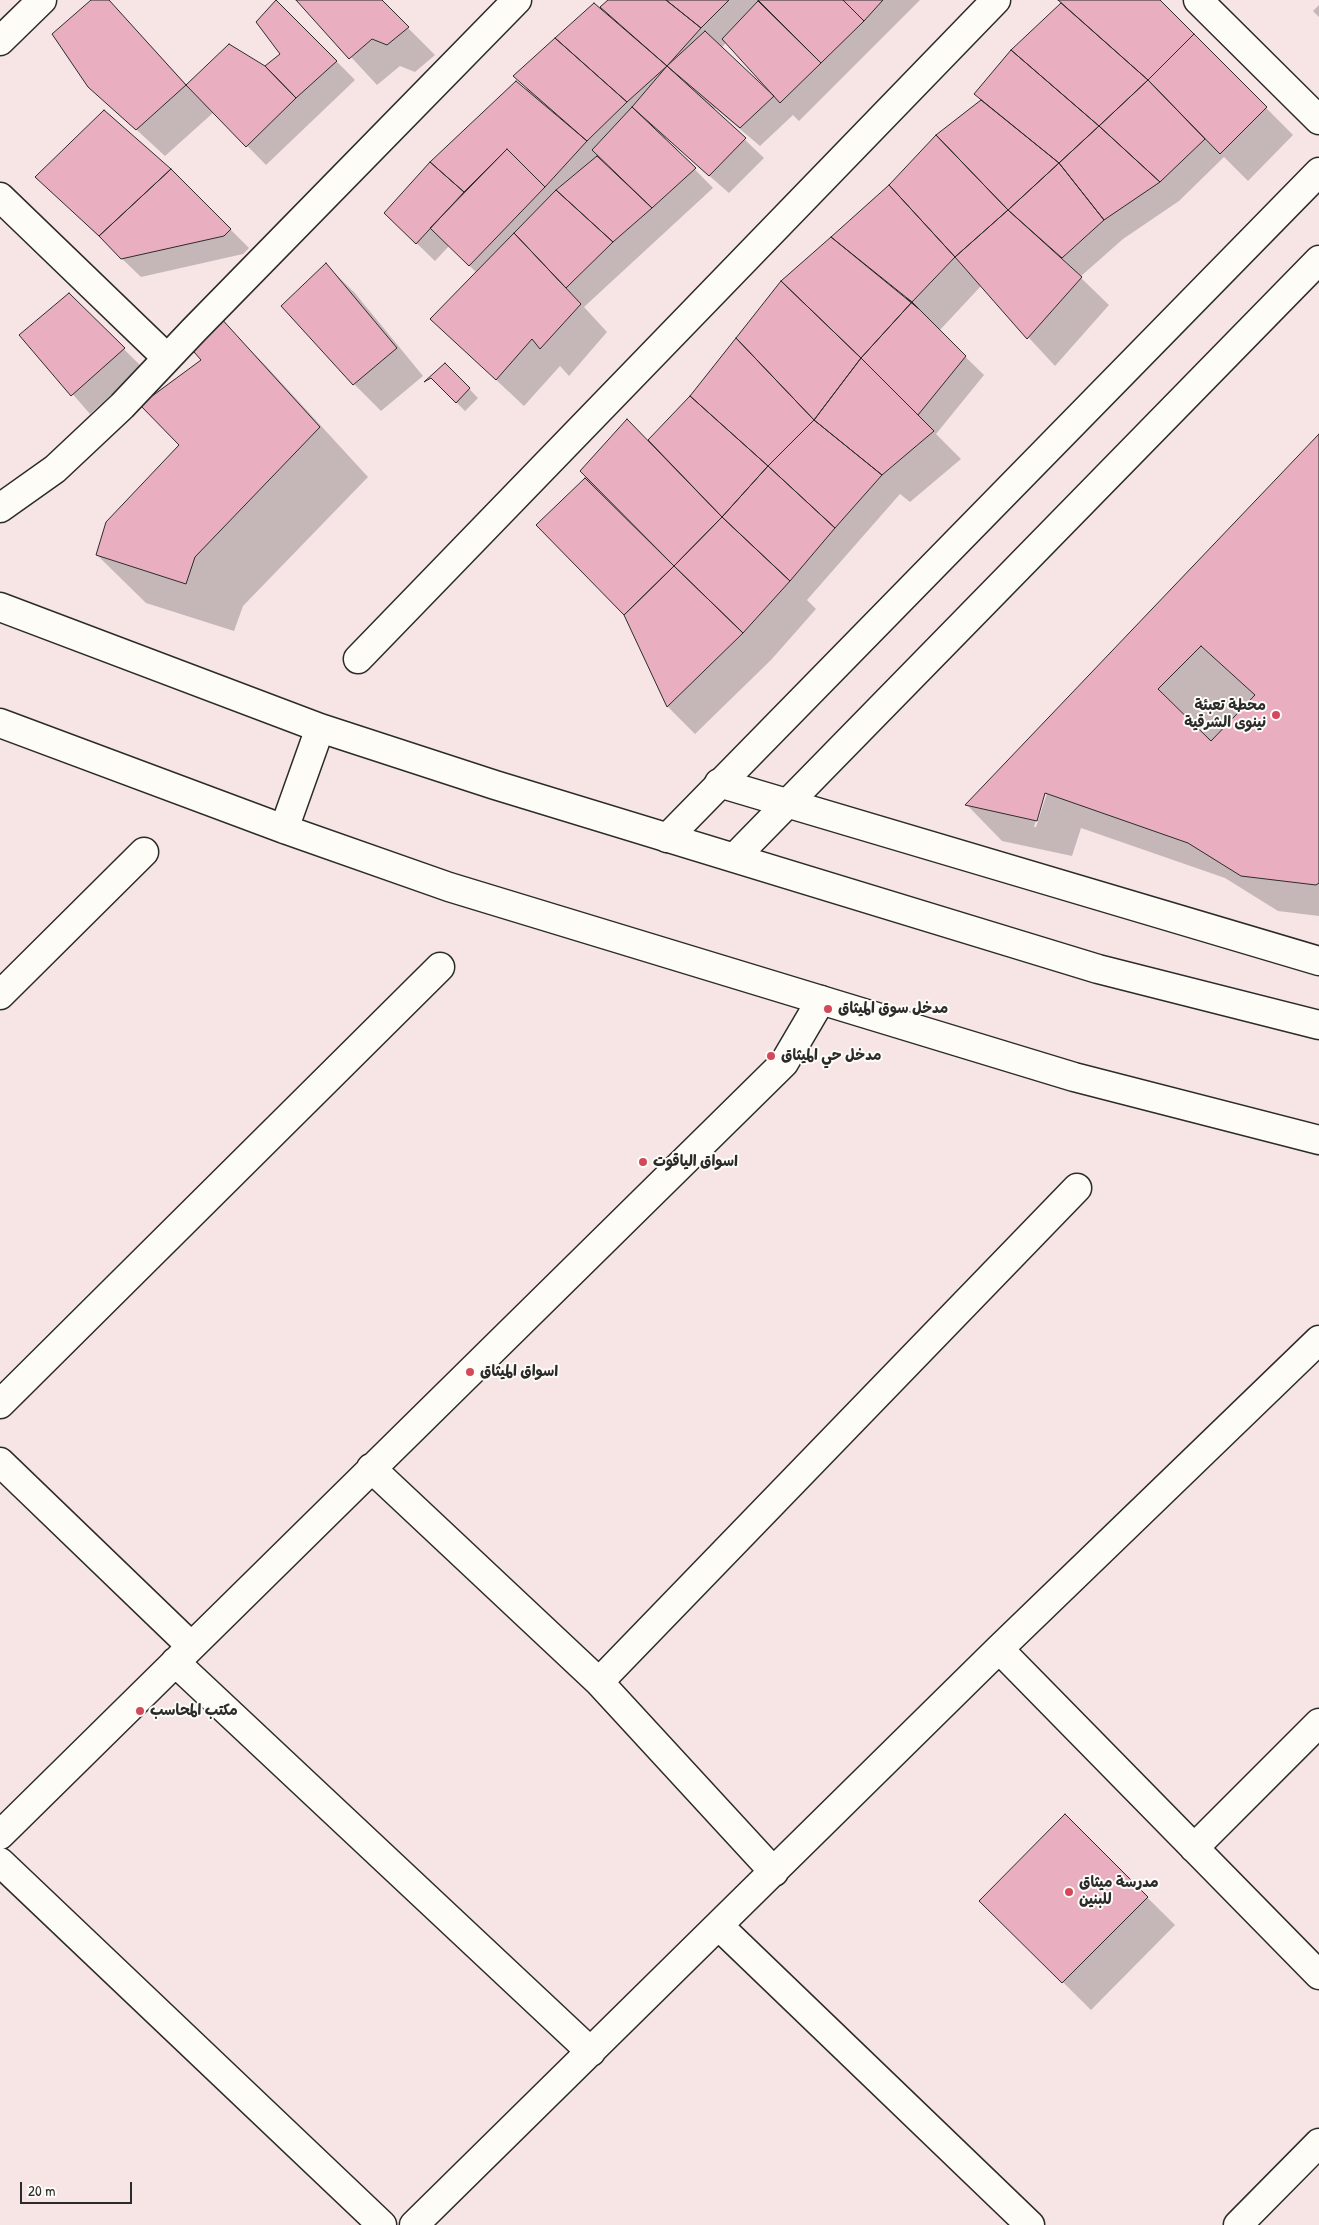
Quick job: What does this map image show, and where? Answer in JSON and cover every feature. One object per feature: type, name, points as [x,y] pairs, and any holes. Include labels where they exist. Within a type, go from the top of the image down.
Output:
[{"type":"main road","points":[[0,41],[42,0]]},
{"type":"main road","points":[[0,508],[55,469],[122,406],[517,0]]},
{"type":"main road","points":[[358,659],[996,0]]},
{"type":"main road","points":[[1198,0],[1319,120]]},
{"type":"main road","points":[[667,838],[1319,172]]},
{"type":"main road","points":[[0,197],[167,358]]},
{"type":"main road","points":[[735,857],[1319,260]]},
{"type":"main road","points":[[0,607],[320,728],[667,838],[735,857],[1098,969],[1319,1025]]},
{"type":"main road","points":[[0,723],[284,829],[449,888],[1074,1077],[1319,1140]]},
{"type":"main road","points":[[284,829],[320,728]]},
{"type":"main road","points":[[719,783],[1319,961]]},
{"type":"main road","points":[[0,995],[144,852]]},
{"type":"main road","points":[[0,1404],[440,968]]},
{"type":"main road","points":[[0,1835],[784,1063],[821,1000]]},
{"type":"main road","points":[[598,1682],[1077,1188]]},
{"type":"main road","points":[[414,2225],[999,1649],[1319,1340]]},
{"type":"main road","points":[[0,1462],[183,1654],[591,2052]]},
{"type":"main road","points":[[371,1468],[598,1682],[774,1872]]},
{"type":"main road","points":[[999,1649],[1319,1975]]},
{"type":"main road","points":[[1194,1848],[1319,1723]]},
{"type":"main road","points":[[0,1862],[382,2225]]},
{"type":"main road","points":[[719,1926],[1030,2225]]},
{"type":"main road","points":[[1238,2225],[1319,2143]]},
{"type":"building","points":[[91,0],[109,0],[186,85],[136,130],[88,87],[52,34]]},
{"type":"building","points":[[276,0],[337,61],[296,98],[265,66],[280,54],[256,22]]},
{"type":"building","points":[[296,0],[382,0],[409,27],[387,45],[372,39],[349,59]]},
{"type":"building","points":[[608,0],[666,0],[701,28],[667,66],[600,7]]},
{"type":"building","points":[[666,0],[729,0],[701,28]]},
{"type":"building","points":[[758,0],[843,0],[864,21],[821,63]]},
{"type":"building","points":[[843,0],[883,0],[864,21]]},
{"type":"building","points":[[1058,0],[1160,0],[1194,34],[1148,80]]},
{"type":"building","points":[[758,1],[821,63],[780,103],[722,39]]},
{"type":"building","points":[[594,3],[667,66],[627,102],[555,38]]},
{"type":"building","points":[[1061,3],[1148,80],[1099,126],[1011,50]]},
{"type":"building","points":[[705,31],[774,96],[740,128],[667,66]]},
{"type":"building","points":[[1194,34],[1267,107],[1220,154],[1148,80]]},
{"type":"building","points":[[555,38],[627,102],[587,141],[513,76]]},
{"type":"building","points":[[229,44],[265,66],[296,98],[246,147],[186,85]]},
{"type":"building","points":[[1011,50],[1099,126],[1059,163],[974,94]]},
{"type":"building","points":[[667,66],[746,138],[709,176],[632,107]]},
{"type":"building","points":[[1148,80],[1205,139],[1160,182],[1099,126]]},
{"type":"building","points":[[516,81],[587,141],[545,187],[507,149],[464,192],[430,162]]},
{"type":"building","points":[[981,100],[1059,163],[1008,210],[936,135]]},
{"type":"building","points":[[632,107],[696,168],[652,208],[592,150]]},
{"type":"building","points":[[104,110],[171,169],[99,236],[35,177]]},
{"type":"building","points":[[1099,126],[1160,182],[1104,220],[1059,163]]},
{"type":"building","points":[[936,135],[1008,210],[955,257],[889,185]]},
{"type":"building","points":[[507,149],[545,187],[469,266],[430,228]]},
{"type":"building","points":[[597,156],[652,208],[613,242],[556,190]]},
{"type":"building","points":[[430,162],[464,192],[416,244],[384,213]]},
{"type":"building","points":[[1059,163],[1104,220],[1062,258],[1008,210]]},
{"type":"building","points":[[171,169],[231,229],[224,236],[121,259],[99,236]]},
{"type":"building","points":[[889,185],[955,257],[912,302],[906,298],[919,309],[831,237]]},
{"type":"building","points":[[556,190],[613,242],[566,288],[514,233]]},
{"type":"building","points":[[1008,210],[1082,277],[1027,339],[955,257]]},
{"type":"building","points":[[514,233],[581,304],[540,349],[532,339],[496,380],[430,319]]},
{"type":"building","points":[[831,237],[912,302],[861,358],[781,281]]},
{"type":"building","points":[[326,263],[397,348],[353,385],[281,306]]},
{"type":"building","points":[[781,281],[861,358],[814,420],[736,338]]},
{"type":"building","points":[[69,293],[125,348],[71,396],[19,335]]},
{"type":"building","points":[[912,302],[966,356],[918,415],[861,358]]},
{"type":"building","points":[[219,316],[320,427],[195,557],[186,584],[96,555],[106,522],[179,445],[140,405],[201,360],[188,345]]},
{"type":"building","points":[[736,338],[814,420],[768,466],[690,396]]},
{"type":"building","points":[[861,358],[934,431],[882,475],[814,420]]},
{"type":"building","points":[[445,363],[470,388],[456,403],[431,378],[424,382]]},
{"type":"building","points":[[690,396],[768,466],[722,517],[648,440]]},
{"type":"building","points":[[627,419],[722,517],[674,566],[580,471]]},
{"type":"building","points":[[814,420],[882,475],[835,528],[768,466]]},
{"type":"building","points":[[1319,434],[1319,883],[1316,885],[1241,876],[1188,843],[1045,793],[1037,821],[965,805]]},
{"type":"building","points":[[768,466],[835,528],[790,581],[722,517]]},
{"type":"building","points":[[585,478],[674,566],[624,615],[536,525]]},
{"type":"building","points":[[722,517],[790,581],[743,633],[674,566]]},
{"type":"building","points":[[674,566],[743,633],[667,707],[624,615]]},
{"type":"building","points":[[1201,646],[1255,695],[1211,741],[1158,689]]},
{"type":"building","points":[[1065,1814],[1148,1897],[1062,1983],[979,1901]]},
{"type":"place","name":"محطة تعبئة نينوى الشرقية","points":[[1276,715]]},
{"type":"place","name":"مدخل سوق الميثاق","points":[[828,1009]]},
{"type":"place","name":"مدخل حي الميثاق","points":[[771,1056]]},
{"type":"place","name":"اسواق الياقوت","points":[[643,1162]]},
{"type":"place","name":"اسواق الميثاق","points":[[470,1372]]},
{"type":"place","name":"مكتب المحاسب","points":[[140,1711]]},
{"type":"place","name":"مدرسة ميثاق للبنين","points":[[1069,1892]]}]
